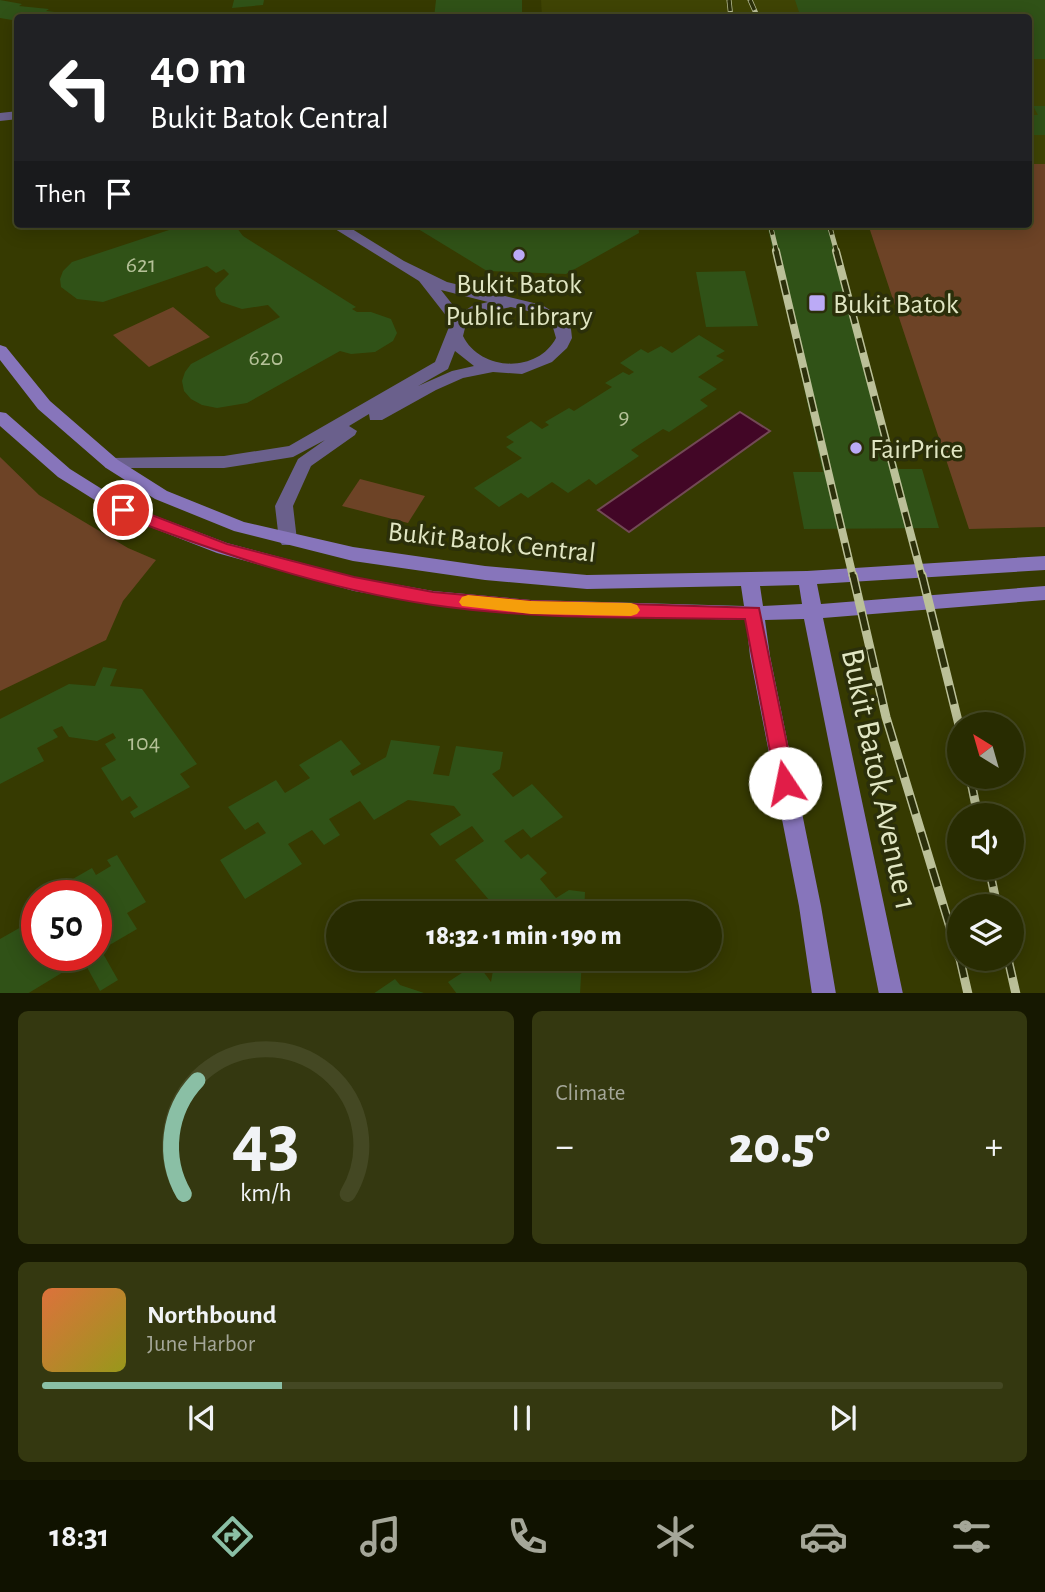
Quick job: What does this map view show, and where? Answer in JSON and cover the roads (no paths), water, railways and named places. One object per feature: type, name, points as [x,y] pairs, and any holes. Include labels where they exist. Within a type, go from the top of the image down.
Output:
[{"type":"main road","name":"Bukit Batok Central","points":[[0,351],[44,405],[112,464],[161,495],[240,527],[353,554],[498,575],[587,582],[807,578],[1045,563]]},
{"type":"main road","name":"Bukit Batok Central","points":[[0,417],[64,473],[123,510],[223,548],[354,584],[433,598],[531,607],[753,613],[859,610],[1045,593]]},
{"type":"main road","name":"Bukit Batok Avenue 1","points":[[807,578],[891,993]]},
{"type":"main road","points":[[750,580],[753,613],[824,993]]},
{"type":"street","points":[[288,540],[284,506],[304,463],[341,436],[447,376],[464,371],[527,366],[545,360],[558,349],[563,337],[561,324],[553,315],[534,306],[462,291],[422,277],[341,228]]},
{"type":"street","points":[[422,277],[457,326],[455,341],[461,351],[472,360],[506,368]]},
{"type":"street","points":[[112,464],[224,462],[293,451],[442,365],[457,326],[471,311],[490,304],[511,302]]},
{"type":"railway","points":[[729,0],[731,14]]},
{"type":"railway","points":[[750,0],[756,14]]},
{"type":"railway","points":[[771,228],[777,253]]},
{"type":"railway","points":[[830,228],[837,253]]},
{"type":"railway","points":[[776,251],[853,577]]},
{"type":"railway","points":[[836,251],[922,577]]},
{"type":"railway","points":[[853,575],[886,717],[947,918]]},
{"type":"railway","points":[[922,575],[956,712]]},
{"type":"railway","points":[[972,789],[975,803]]},
{"type":"railway","points":[[992,880],[994,894]]},
{"type":"railway","points":[[963,971],[968,993]]},
{"type":"railway","points":[[1011,971],[1016,993]]},
{"type":"place","name":"Bukit Batok Public Library","points":[[519,255]]},
{"type":"place","name":"Bukit Batok","points":[[817,303]]},
{"type":"place","name":"FairPrice","points":[[856,448]]}]
